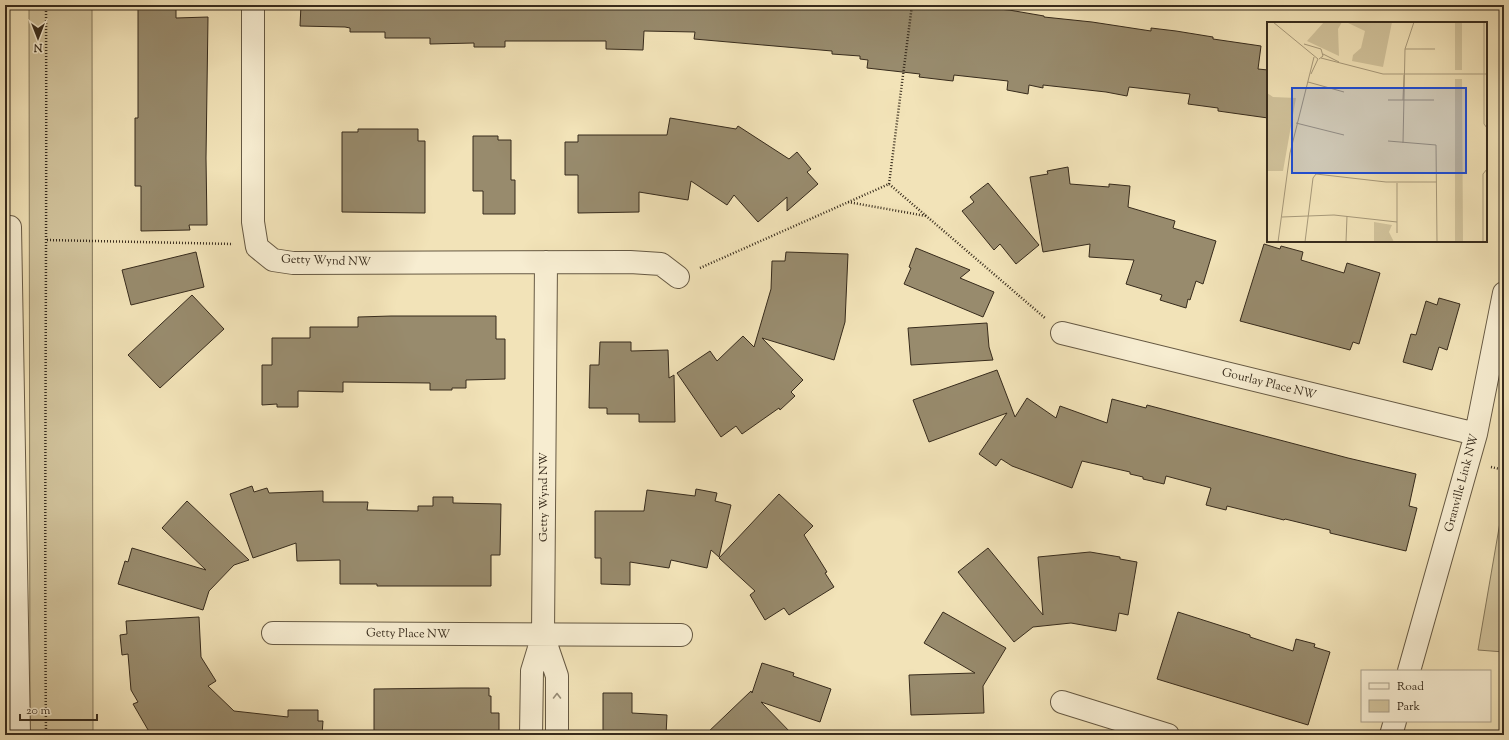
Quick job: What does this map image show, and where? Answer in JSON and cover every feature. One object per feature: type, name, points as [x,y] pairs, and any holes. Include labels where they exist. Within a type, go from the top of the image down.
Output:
[{"type":"street","name":"Getty Wynd NW","points":[[253,5],[253,222],[256,247],[272,260],[293,263],[630,262],[661,264],[678,277]]},
{"type":"street","points":[[5,227],[10,227],[19,735]]},
{"type":"street","name":"Getty Wynd NW","points":[[531,735],[532,671],[543,636],[546,262]]},
{"type":"street","name":"Granville Link NW","points":[[1409,670],[1476,434],[1504,293]]},
{"type":"street","name":"Gourlay Place NW","points":[[1062,333],[1476,434]]},
{"type":"street","name":"Getty Place NW","points":[[272,633],[543,636]]},
{"type":"street","name":"Getty Wynd NW","points":[[543,636],[556,676],[556,735]]},
{"type":"street","points":[[543,636],[681,636]]},
{"type":"street","points":[[1062,702],[1168,735]]},
{"type":"street","points":[[1391,735],[1395,722]]},
{"type":"path","points":[[46,5],[47,240],[44,529],[46,735]]},
{"type":"path","points":[[889,184],[912,5]]},
{"type":"path","points":[[678,277],[889,184]]},
{"type":"path","points":[[889,184],[1062,333]]},
{"type":"path","points":[[848,202],[927,216]]},
{"type":"path","points":[[47,240],[232,244],[255,239]]},
{"type":"green space","points":[[29,5],[92,5],[93,735],[30,735]]},
{"type":"green space","points":[[1504,499],[1504,652],[1478,650]]},
{"type":"building","points":[[301,5],[954,5],[1009,10],[1044,17],[1092,22],[1151,31],[1151,28],[1176,31],[1213,37],[1213,39],[1261,46],[1258,69],[1267,70],[1267,118],[1218,111],[1218,108],[1188,104],[1190,94],[1129,87],[1127,96],[1106,92],[1043,85],[1043,88],[1029,85],[1028,94],[1007,90],[1008,81],[954,75],[953,81],[919,77],[920,74],[867,68],[868,60],[860,59],[860,56],[832,54],[832,51],[694,39],[695,32],[644,31],[643,50],[606,49],[606,41],[505,41],[505,47],[474,47],[474,43],[430,44],[430,38],[385,38],[385,32],[350,32],[350,28],[345,27],[300,26]]},
{"type":"building","points":[[138,6],[176,6],[176,18],[208,17],[206,158],[207,225],[189,225],[190,230],[141,231],[141,186],[135,186],[135,118],[138,118]]},
{"type":"building","points":[[670,118],[736,129],[738,126],[789,159],[797,152],[811,169],[807,172],[818,184],[787,211],[787,197],[758,222],[734,195],[727,205],[691,181],[688,200],[639,192],[639,212],[578,213],[578,175],[565,175],[565,142],[578,142],[578,135],[667,135]]},
{"type":"building","points":[[358,129],[418,129],[418,141],[425,141],[425,213],[342,212],[342,132],[358,132]]},
{"type":"building","points":[[473,136],[498,136],[498,140],[511,140],[511,180],[515,180],[515,214],[483,214],[483,191],[473,191]]},
{"type":"building","points":[[1068,167],[1070,184],[1109,187],[1109,184],[1130,186],[1128,207],[1175,221],[1173,228],[1216,241],[1203,284],[1196,281],[1190,300],[1188,299],[1186,308],[1160,300],[1162,295],[1126,284],[1134,260],[1089,257],[1090,244],[1043,252],[1030,177],[1048,174],[1047,171]]},
{"type":"building","points":[[988,183],[1039,245],[1016,264],[1000,244],[994,250],[962,211],[974,202],[970,197]]},
{"type":"building","points":[[1264,244],[1280,249],[1281,246],[1303,252],[1301,260],[1344,273],[1347,263],[1380,273],[1359,344],[1353,342],[1350,350],[1240,321]]},
{"type":"building","points":[[916,248],[970,270],[960,278],[994,292],[983,317],[904,284],[911,268],[909,267]]},
{"type":"building","points":[[196,252],[204,287],[131,305],[122,270]]},
{"type":"building","points":[[786,252],[848,254],[845,322],[834,360],[762,338],[803,380],[791,392],[795,396],[780,410],[779,408],[742,434],[736,426],[721,437],[677,373],[710,351],[717,361],[743,336],[754,347],[771,289],[772,261],[785,261]]},
{"type":"building","points":[[192,295],[224,329],[160,388],[128,355]]},
{"type":"building","points":[[1439,298],[1460,304],[1447,350],[1439,347],[1432,370],[1403,362],[1411,334],[1416,335],[1426,301],[1437,305]]},
{"type":"building","points":[[496,316],[496,339],[505,339],[505,379],[466,380],[466,388],[452,388],[452,390],[430,390],[430,383],[343,382],[343,392],[298,391],[298,407],[277,407],[277,404],[262,405],[262,365],[272,365],[272,338],[310,338],[310,327],[358,327],[358,317]]},
{"type":"building","points":[[987,323],[989,347],[993,360],[911,365],[908,328]]},
{"type":"building","points":[[600,342],[631,342],[631,351],[668,350],[669,378],[674,375],[675,422],[639,422],[639,414],[607,414],[607,408],[589,408],[590,365],[599,365]]},
{"type":"building","points":[[997,370],[1015,417],[1027,398],[1056,418],[1060,406],[1107,423],[1112,399],[1146,408],[1147,405],[1348,458],[1416,474],[1409,506],[1417,508],[1406,551],[1330,533],[1330,530],[1285,519],[1227,506],[1226,510],[1206,505],[1211,488],[1166,476],[1164,484],[1143,479],[1143,477],[1130,474],[1130,472],[1082,461],[1072,488],[1012,466],[1001,459],[996,466],[979,454],[1007,413],[929,442],[913,400]]},
{"type":"building","points":[[252,486],[254,492],[267,488],[269,493],[323,491],[323,502],[368,502],[367,510],[418,511],[418,506],[433,506],[433,497],[453,497],[453,503],[501,504],[500,555],[491,555],[491,586],[377,586],[377,584],[340,584],[340,560],[297,561],[296,543],[253,558],[230,494]]},
{"type":"building","points":[[696,489],[717,493],[715,501],[731,505],[719,557],[711,550],[707,568],[671,560],[669,568],[630,562],[630,585],[601,584],[601,558],[595,558],[595,511],[644,511],[647,490],[695,496]]},
{"type":"building","points":[[779,494],[813,526],[804,535],[827,572],[825,573],[834,587],[789,615],[784,608],[765,620],[750,595],[755,591],[719,558]]},
{"type":"building","points":[[187,501],[249,560],[234,565],[209,591],[203,610],[118,584],[125,561],[128,562],[132,548],[206,570],[162,528]]},
{"type":"building","points":[[988,548],[1043,615],[1038,557],[1090,552],[1120,557],[1120,559],[1137,562],[1128,615],[1119,613],[1116,631],[1071,623],[1033,627],[1014,642],[958,572]]},
{"type":"building","points":[[943,612],[1006,648],[983,686],[984,713],[911,715],[909,675],[975,673],[924,643]]},
{"type":"building","points":[[1178,612],[1250,635],[1250,637],[1293,651],[1296,639],[1315,644],[1314,647],[1330,652],[1308,725],[1157,679]]},
{"type":"building","points":[[199,617],[201,657],[216,681],[208,686],[234,711],[288,717],[288,710],[318,710],[318,721],[323,721],[322,735],[151,735],[133,704],[138,702],[131,690],[128,654],[122,655],[120,635],[127,634],[126,621]]},
{"type":"building","points":[[762,663],[794,673],[793,676],[831,689],[820,722],[761,702],[793,735],[705,735],[751,691],[752,693]]},
{"type":"building","points":[[489,688],[489,696],[491,696],[491,713],[499,713],[499,735],[374,735],[374,689]]},
{"type":"building","points":[[603,693],[632,693],[632,713],[667,715],[666,735],[603,735]]}]
